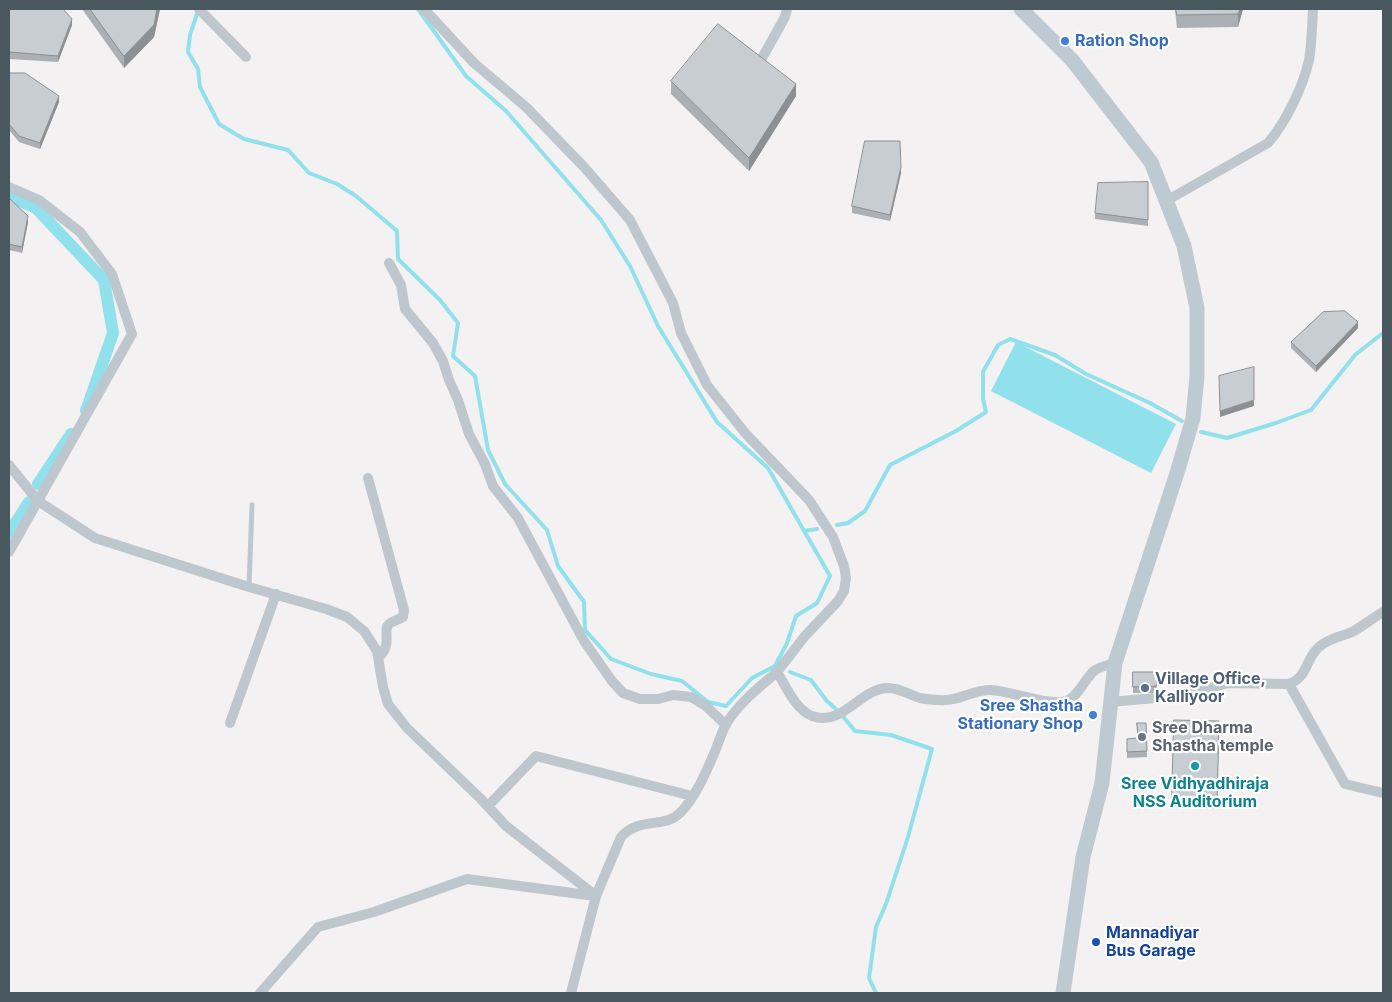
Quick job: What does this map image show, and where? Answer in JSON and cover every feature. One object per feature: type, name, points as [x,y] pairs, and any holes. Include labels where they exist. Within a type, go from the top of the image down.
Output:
[{"type":"main road","points":[[1021,9],[1072,60],[1151,162],[1184,246],[1196,308],[1197,376],[1193,418],[1116,663],[1102,783],[1083,857],[1063,993]]},
{"type":"street","points":[[199,9],[246,57]]},
{"type":"street","points":[[424,9],[474,63],[532,114],[584,167],[630,220],[673,302],[681,333],[707,385],[746,434],[808,500],[833,537],[846,578],[844,591],[838,601],[805,636],[777,672],[741,705],[726,725],[704,778],[679,814],[667,820],[639,824],[628,830],[621,837],[596,896],[571,993]]},
{"type":"street","points":[[752,77],[785,17],[787,9]]},
{"type":"street","points":[[1166,201],[1268,143],[1276,134],[1300,87],[1309,59],[1313,9]]},
{"type":"street","points":[[9,187],[39,200],[80,232],[112,274],[132,334],[9,552]]},
{"type":"street","points":[[389,263],[401,285],[405,310],[433,343],[443,361],[458,400],[468,434],[485,464],[493,486],[518,518],[584,641],[612,681],[623,693],[640,699],[673,695],[691,697],[706,706],[726,725]]},
{"type":"street","points":[[9,465],[38,501],[95,538],[347,617],[364,631],[377,651],[388,704],[407,728],[488,806],[506,826],[596,896]]},
{"type":"street","points":[[368,478],[404,610],[403,616],[389,624],[386,628],[386,649],[379,657]]},
{"type":"street","points":[[230,723],[276,594]]},
{"type":"street","points":[[1111,702],[1187,695],[1228,683],[1289,684],[1297,681],[1303,675],[1317,648],[1330,638],[1350,633],[1383,612]]},
{"type":"street","points":[[777,672],[799,707],[811,715],[826,719],[841,714],[862,697],[888,688],[921,698],[940,700],[952,700],[979,690],[990,690],[1056,701],[1068,700],[1096,669],[1116,663]]},
{"type":"street","points":[[1289,684],[1345,784],[1383,793]]},
{"type":"street","points":[[488,806],[536,756],[692,796]]},
{"type":"street","points":[[260,993],[318,927],[374,912],[467,879],[596,896]]},
{"type":"lane","points":[[249,587],[252,505]]},
{"type":"water","points":[[1016,342],[1176,424],[1151,473],[991,391]]},
{"type":"building","points":[[9,9],[63,9],[72,19],[58,56],[9,52]]},
{"type":"building","points":[[90,9],[157,9],[154,25],[124,56]]},
{"type":"building","points":[[1176,9],[1240,9],[1238,14],[1177,15]]},
{"type":"building","points":[[718,24],[796,84],[749,158],[671,81]]},
{"type":"building","points":[[9,73],[25,73],[59,96],[40,143],[19,136],[9,124]]},
{"type":"building","points":[[865,141],[900,141],[901,167],[890,215],[852,206]]},
{"type":"building","points":[[1148,182],[1148,220],[1095,213],[1098,183]]},
{"type":"building","points":[[9,198],[28,216],[22,247],[9,244]]},
{"type":"building","points":[[1345,311],[1358,322],[1316,366],[1291,342],[1323,312]]},
{"type":"building","points":[[1254,367],[1254,400],[1220,411],[1219,376]]},
{"type":"building","points":[[1133,672],[1156,672],[1157,686],[1133,687]]},
{"type":"building","name":"Sree Vidhyadhiraja NSS Auditorium","points":[[1174,720],[1219,721],[1217,806],[1172,804]]},
{"type":"building","name":"Sree Dharma Shastha temple","points":[[1137,723],[1146,723],[1147,751],[1127,752],[1127,739],[1138,738]]},
{"type":"waterway","points":[[198,11],[190,35],[188,52],[198,69],[200,87],[219,124],[244,139],[288,150],[309,173],[337,184],[356,196],[397,231],[398,259],[440,300],[458,323],[453,356],[475,376],[488,450],[505,484],[547,530],[558,566],[584,602],[585,630],[611,659],[651,674],[682,681],[708,702],[726,706],[752,678],[775,666],[787,643],[796,616],[817,603],[830,576],[768,468],[717,422],[658,326],[630,266],[601,220],[506,111],[466,76],[418,9]]},
{"type":"waterway","points":[[9,196],[36,208],[104,280],[113,333],[86,411]]},
{"type":"waterway","points":[[1201,432],[1227,438],[1311,410],[1355,355],[1383,333]]},
{"type":"waterway","points":[[837,525],[848,523],[865,511],[890,465],[956,431],[986,412],[983,399],[983,372],[998,345],[1010,339],[1055,355],[1086,374],[1150,403],[1182,421]]},
{"type":"waterway","points":[[38,484],[71,434]]},
{"type":"waterway","points":[[9,533],[29,502]]},
{"type":"waterway","points":[[804,531],[817,529]]},
{"type":"waterway","points":[[790,672],[811,680],[826,700],[855,731],[891,735],[932,749],[908,837],[886,904],[876,927],[869,978],[876,993]]},
{"type":"place","name":"Ration Shop","points":[[1065,41]]},
{"type":"place","name":"Village Office, Kalliyoor","points":[[1145,688]]},
{"type":"place","name":"Sree Shastha Stationary Shop","points":[[1093,715]]},
{"type":"place","name":"Sree Dharma Shastha temple","points":[[1142,737]]},
{"type":"place","name":"Sree Vidhyadhiraja NSS Auditorium","points":[[1195,766]]},
{"type":"place","name":"Mannadiyar Bus Garage","points":[[1096,942]]}]
